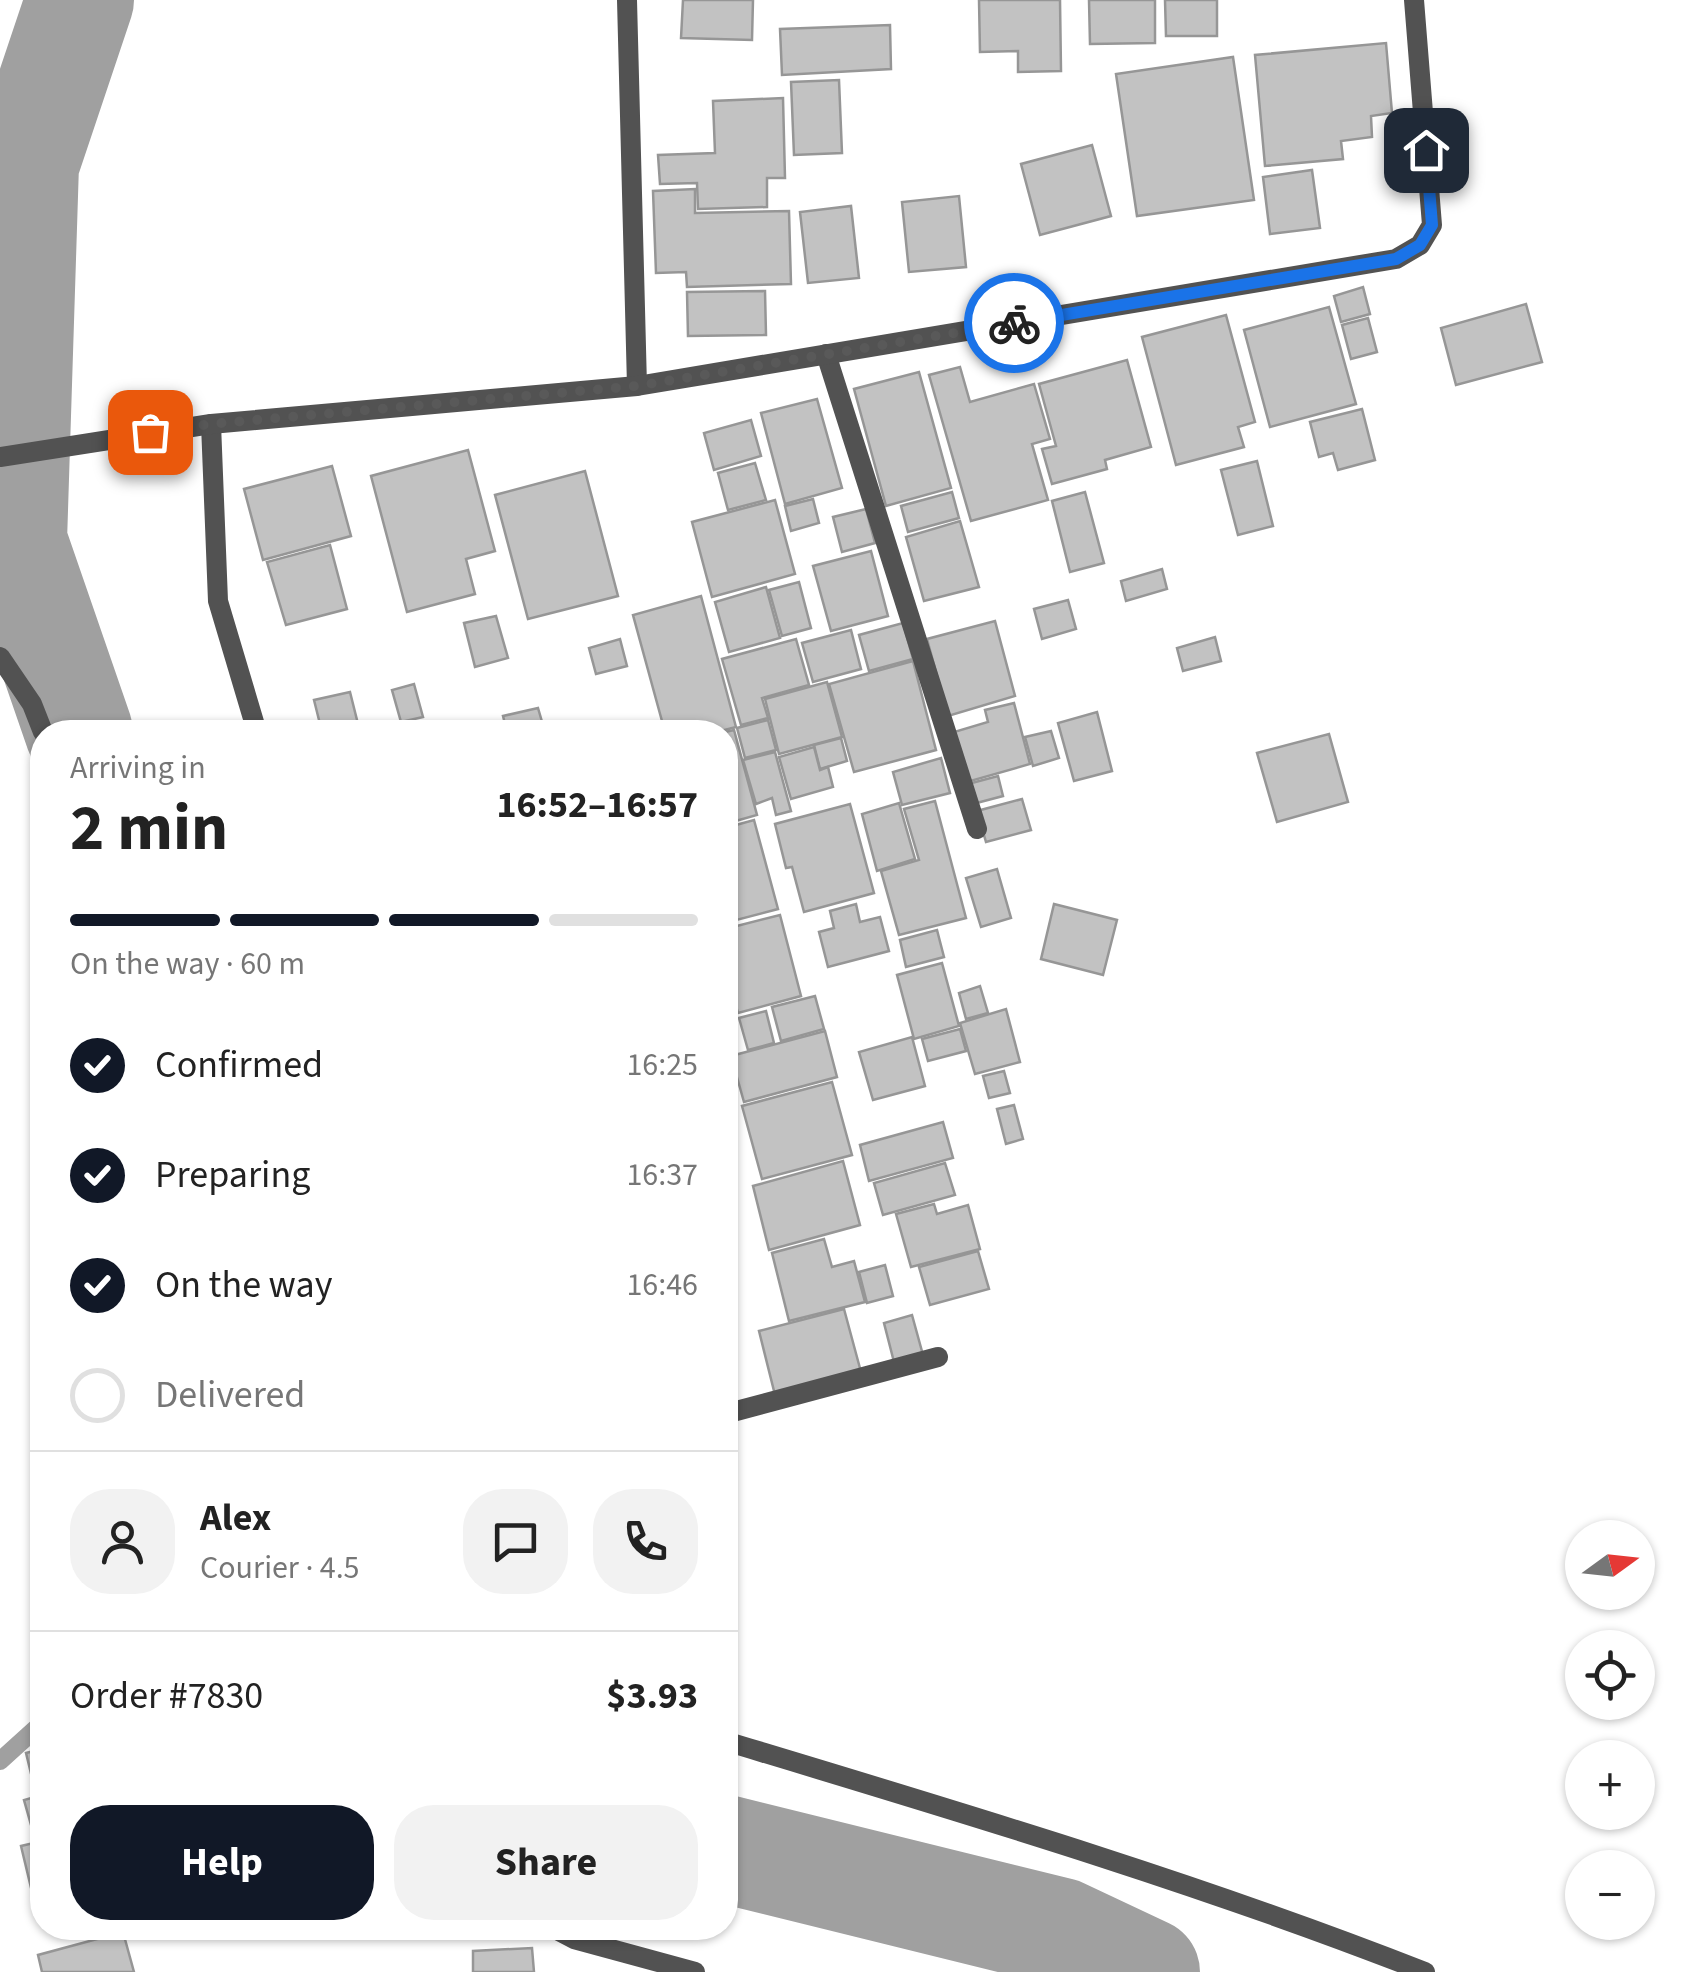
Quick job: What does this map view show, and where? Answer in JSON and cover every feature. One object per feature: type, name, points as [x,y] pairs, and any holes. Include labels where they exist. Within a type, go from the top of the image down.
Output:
[{"type":"street","points":[[627,0],[637,386]]},
{"type":"street","points":[[0,457],[211,424],[637,386],[1396,259],[1420,245],[1432,225],[1414,0]]},
{"type":"street","points":[[826,354],[977,829]]},
{"type":"street","points":[[211,424],[218,600],[253,720]]},
{"type":"street","points":[[0,657],[38,720]]},
{"type":"street","points":[[738,1411],[938,1357]]},
{"type":"street","points":[[738,1745],[1023,1831],[1332,1936],[1425,1972]]},
{"type":"street","points":[[578,1940],[694,1972]]},
{"type":"building","points":[[683,0],[753,0],[752,40],[681,38]]},
{"type":"building","points":[[979,0],[1060,0],[1061,71],[1018,72],[1018,51],[980,52]]},
{"type":"building","points":[[1089,0],[1155,0],[1155,43],[1090,44]]},
{"type":"building","points":[[1165,0],[1217,0],[1217,36],[1166,36]]},
{"type":"building","points":[[890,25],[891,69],[782,75],[780,29]]},
{"type":"building","points":[[1386,43],[1392,113],[1371,116],[1372,137],[1341,141],[1343,159],[1265,166],[1255,55]]},
{"type":"building","points":[[1233,57],[1254,200],[1137,216],[1116,74]]},
{"type":"building","points":[[839,80],[842,153],[794,155],[791,82]]},
{"type":"building","points":[[783,98],[785,178],[767,178],[767,207],[698,209],[697,183],[660,184],[658,155],[715,153],[713,101]]},
{"type":"building","points":[[1092,145],[1111,216],[1040,235],[1021,164]]},
{"type":"building","points":[[1312,170],[1320,228],[1270,234],[1263,177]]},
{"type":"building","points":[[695,189],[695,213],[789,211],[791,284],[687,287],[686,272],[656,273],[653,191]]},
{"type":"building","points":[[959,196],[966,267],[909,272],[902,202]]},
{"type":"building","points":[[851,206],[859,278],[808,283],[800,212]]},
{"type":"building","points":[[1363,287],[1370,314],[1341,322],[1334,296]]},
{"type":"building","points":[[765,291],[766,335],[688,336],[687,292]]},
{"type":"building","points":[[1526,304],[1542,362],[1456,385],[1441,328]]},
{"type":"building","points":[[1329,307],[1356,404],[1270,427],[1244,330]]},
{"type":"building","points":[[1226,315],[1255,422],[1238,427],[1244,447],[1176,465],[1142,337]]},
{"type":"building","points":[[1368,318],[1377,352],[1351,359],[1342,325]]},
{"type":"building","points":[[1127,360],[1151,447],[1105,460],[1107,469],[1052,484],[1042,449],[1056,446],[1039,384]]},
{"type":"building","points":[[960,367],[970,402],[1034,384],[1050,439],[1032,444],[1048,500],[971,521],[929,375]]},
{"type":"building","points":[[919,372],[951,488],[886,506],[854,389]]},
{"type":"building","points":[[817,399],[842,488],[785,504],[761,413]]},
{"type":"building","points":[[1362,409],[1375,460],[1338,470],[1333,453],[1319,457],[1310,422]]},
{"type":"building","points":[[751,420],[761,456],[714,470],[704,433]]},
{"type":"building","points":[[468,450],[495,551],[466,559],[475,594],[407,612],[371,476]]},
{"type":"building","points":[[1257,461],[1273,526],[1238,535],[1221,470]]},
{"type":"building","points":[[755,463],[766,500],[728,510],[718,473]]},
{"type":"building","points":[[332,466],[351,536],[263,560],[244,489]]},
{"type":"building","points":[[585,471],[618,596],[528,619],[495,495]]},
{"type":"building","points":[[952,492],[959,518],[908,532],[901,506]]},
{"type":"building","points":[[1085,492],[1104,563],[1070,572],[1052,501]]},
{"type":"building","points":[[813,499],[819,523],[791,531],[785,506]]},
{"type":"building","points":[[775,500],[795,574],[712,597],[692,522]]},
{"type":"building","points":[[866,509],[875,543],[842,552],[833,517]]},
{"type":"building","points":[[960,521],[979,587],[924,601],[906,537]]},
{"type":"building","points":[[330,545],[347,609],[286,625],[267,562]]},
{"type":"building","points":[[871,551],[888,616],[831,631],[813,566]]},
{"type":"building","points":[[1162,569],[1167,589],[1126,601],[1121,581]]},
{"type":"building","points":[[799,582],[811,628],[782,636],[769,590]]},
{"type":"building","points":[[766,587],[780,638],[729,652],[715,602]]},
{"type":"building","points":[[701,596],[734,720],[662,720],[633,615]]},
{"type":"building","points":[[1068,600],[1076,629],[1042,639],[1034,609]]},
{"type":"building","points":[[496,616],[508,658],[475,667],[464,623]]},
{"type":"building","points":[[995,621],[1015,696],[948,716],[927,639]]},
{"type":"building","points":[[903,623],[913,659],[869,671],[859,635]]},
{"type":"building","points":[[851,630],[861,669],[813,682],[802,643]]},
{"type":"building","points":[[1215,637],[1221,661],[1183,671],[1177,648]]},
{"type":"building","points":[[620,639],[627,666],[596,674],[589,648]]},
{"type":"building","points":[[796,639],[809,685],[762,698],[768,718],[741,725],[722,659]]},
{"type":"building","points":[[913,661],[936,750],[854,772],[829,684]]},
{"type":"building","points":[[827,682],[842,737],[779,754],[765,699]]},
{"type":"building","points":[[414,684],[423,717],[400,720],[392,690]]},
{"type":"building","points":[[350,692],[357,720],[319,720],[314,700]]},
{"type":"building","points":[[1014,703],[1030,764],[967,782],[954,732],[988,722],[985,710]]},
{"type":"building","points":[[538,708],[542,720],[504,720],[503,716]]},
{"type":"building","points":[[1097,712],[1112,771],[1074,781],[1058,723]]},
{"type":"building","points":[[768,720],[776,750],[745,758],[738,728]]},
{"type":"building","points":[[1051,731],[1059,758],[1033,766],[1025,737]]},
{"type":"building","points":[[1329,734],[1348,802],[1277,822],[1257,753]]},
{"type":"building","points":[[841,738],[847,761],[820,769],[814,745]]},
{"type":"building","points":[[738,745],[757,815],[738,820]]},
{"type":"building","points":[[814,747],[820,770],[828,767],[833,787],[791,799],[779,757]]},
{"type":"building","points":[[775,752],[791,811],[776,815],[772,798],[756,804],[743,760]]},
{"type":"building","points":[[941,758],[950,793],[902,805],[893,772]]},
{"type":"building","points":[[998,776],[1003,796],[973,804],[968,784]]},
{"type":"building","points":[[1022,799],[1031,830],[986,842],[977,811]]},
{"type":"building","points":[[935,801],[966,918],[899,935],[881,871],[919,860],[904,809]]},
{"type":"building","points":[[899,803],[915,859],[877,871],[862,814]]},
{"type":"building","points":[[850,804],[874,893],[804,912],[792,867],[786,868],[775,824]]},
{"type":"building","points":[[754,820],[778,909],[738,920],[738,824]]},
{"type":"building","points":[[997,869],[1011,918],[981,927],[966,878]]},
{"type":"building","points":[[856,904],[860,922],[880,917],[889,951],[828,967],[819,932],[834,928],[830,911]]},
{"type":"building","points":[[1054,904],[1117,920],[1103,975],[1041,959]]},
{"type":"building","points":[[780,915],[801,996],[738,1013],[738,926]]},
{"type":"building","points":[[937,930],[944,957],[906,967],[900,940]]},
{"type":"building","points":[[942,963],[959,1026],[914,1039],[897,975]]},
{"type":"building","points":[[980,986],[988,1013],[966,1019],[959,993]]},
{"type":"building","points":[[815,996],[824,1029],[781,1041],[772,1007]]},
{"type":"building","points":[[1006,1009],[1020,1062],[975,1074],[960,1023]]},
{"type":"building","points":[[766,1011],[774,1043],[748,1050],[739,1018]]},
{"type":"building","points":[[960,1029],[966,1051],[928,1061],[922,1039]]},
{"type":"building","points":[[825,1031],[837,1077],[744,1102],[738,1081],[738,1054]]},
{"type":"building","points":[[912,1037],[925,1086],[873,1100],[859,1052]]},
{"type":"building","points":[[1004,1071],[1010,1093],[989,1098],[983,1076]]},
{"type":"building","points":[[832,1082],[852,1155],[762,1179],[742,1106]]},
{"type":"building","points":[[1014,1105],[1023,1139],[1006,1144],[997,1109]]},
{"type":"building","points":[[943,1122],[953,1158],[869,1181],[860,1145]]},
{"type":"building","points":[[843,1161],[860,1225],[769,1250],[753,1186]]},
{"type":"building","points":[[945,1163],[955,1195],[883,1215],[874,1183]]},
{"type":"building","points":[[934,1204],[937,1214],[968,1205],[980,1249],[911,1267],[896,1214]]},
{"type":"building","points":[[824,1239],[832,1267],[854,1261],[865,1302],[789,1321],[772,1253]]},
{"type":"building","points":[[978,1251],[989,1289],[930,1305],[919,1267]]},
{"type":"building","points":[[885,1265],[893,1296],[867,1303],[859,1272]]},
{"type":"building","points":[[844,1309],[861,1372],[775,1395],[759,1331]]},
{"type":"building","points":[[912,1315],[923,1355],[894,1362],[884,1323]]},
{"type":"building","points":[[30,1798],[30,1821],[24,1800]]},
{"type":"building","points":[[30,1844],[30,1884],[21,1846]]},
{"type":"building","points":[[93,1940],[125,1940],[134,1972],[42,1972],[38,1955]]},
{"type":"building","points":[[532,1948],[534,1972],[473,1972],[473,1951]]},
{"type":"waterway","points":[[75,720],[13,541],[25,164],[80,0]]},
{"type":"waterway","points":[[0,1761],[30,1734]]},
{"type":"waterway","points":[[738,1852],[1061,1932],[1146,1972]]},
{"type":"way so far","points":[[150,432],[637,386],[1014,323]]},
{"type":"route","points":[[1014,323],[1396,259],[1420,245],[1432,225],[1426,150]]}]
